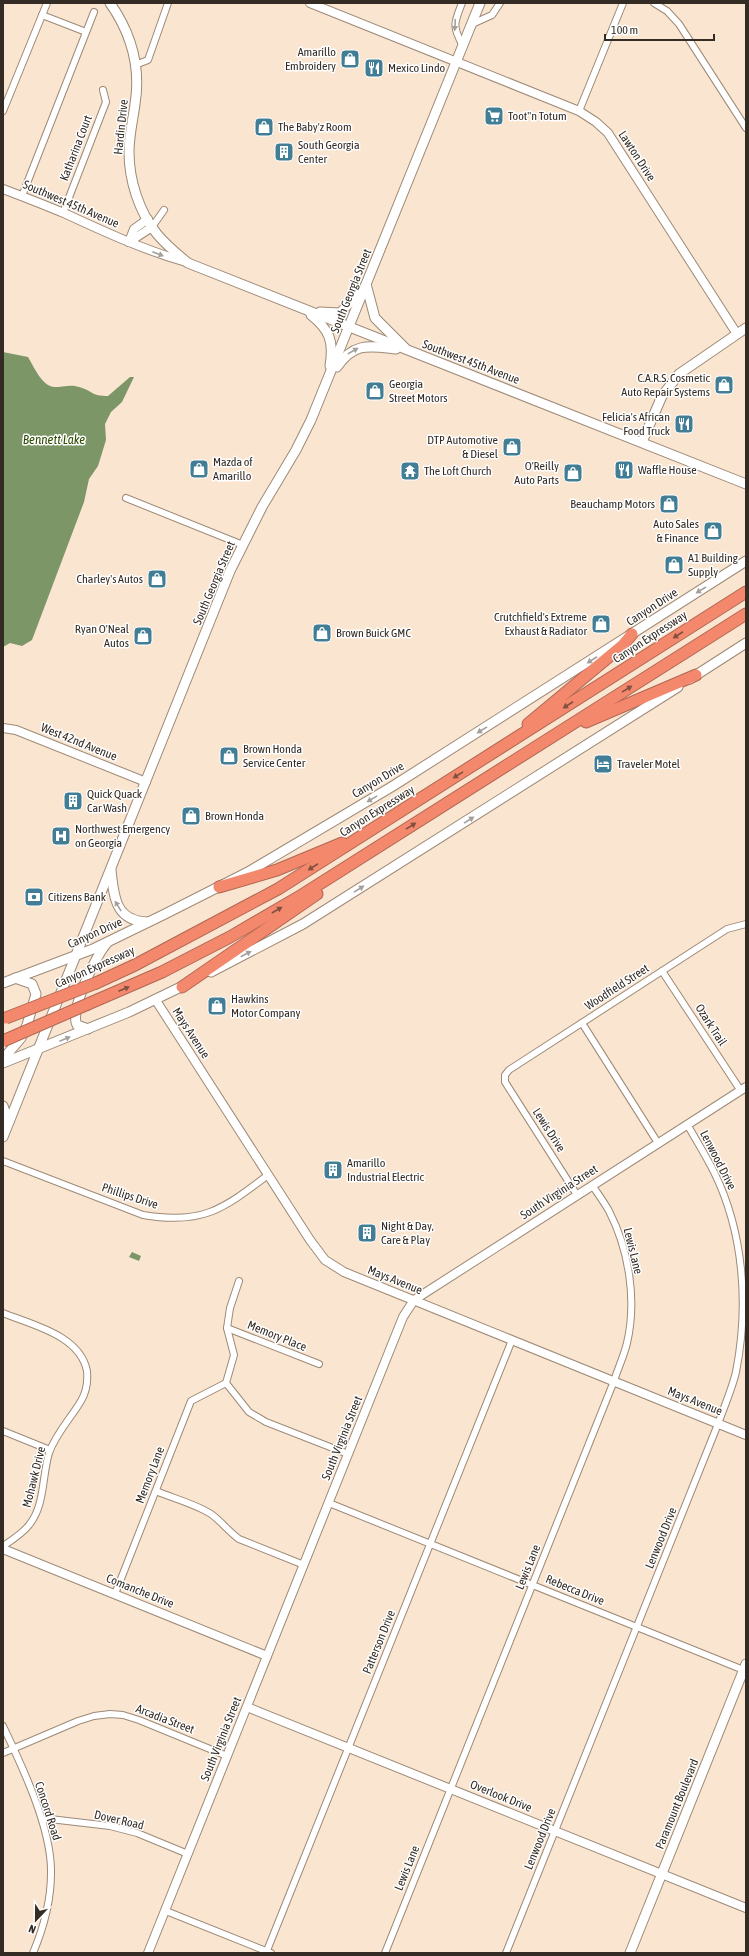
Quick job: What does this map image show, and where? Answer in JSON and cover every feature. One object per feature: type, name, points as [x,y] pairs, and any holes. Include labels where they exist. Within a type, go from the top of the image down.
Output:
[{"type":"highway","name":"Canyon Expressway","points":[[4,1018],[96,983],[135,965],[278,890],[746,592]]},
{"type":"highway","points":[[3,1041],[162,972],[230,937],[360,859],[746,614]]},
{"type":"highway","points":[[491,754],[618,650],[632,634]]},
{"type":"highway","points":[[518,758],[593,718],[696,675]]},
{"type":"highway","points":[[219,887],[277,870],[365,834]]},
{"type":"highway","points":[[182,987],[339,878],[360,859]]},
{"type":"main road","name":"Hardin Drive","points":[[110,3],[127,31],[134,53],[136,95],[129,152],[133,182],[138,199],[150,223],[167,244],[188,263]]},
{"type":"main road","name":"South Georgia Street","points":[[3,1137],[230,571],[262,507],[296,450],[328,380],[480,3]]},
{"type":"main road","name":"Southwest 45th Avenue","points":[[188,263],[746,484]]},
{"type":"main road","points":[[306,310],[340,313],[366,284]]},
{"type":"main road","points":[[366,284],[375,318],[408,350]]},
{"type":"main road","points":[[306,310],[320,322],[329,333],[331,359],[328,380]]},
{"type":"main road","points":[[642,442],[662,396],[679,374],[746,328]]},
{"type":"main road","points":[[328,380],[345,357],[358,348],[372,347],[408,350]]},
{"type":"main road","points":[[731,478],[746,491]]},
{"type":"main road","name":"Canyon Drive","points":[[3,983],[76,956],[150,922],[219,887],[394,786],[746,561]]},
{"type":"main road","points":[[3,1063],[88,1029],[182,987],[303,924],[746,643]]},
{"type":"main road","points":[[110,869],[115,901],[120,910],[128,917],[139,921],[150,922]]},
{"type":"main road","points":[[88,1029],[79,1027],[75,1023],[81,994],[93,962],[102,949],[111,940]]},
{"type":"main road","points":[[3,1059],[21,1038],[27,1025],[36,994],[32,984],[15,978]]},
{"type":"main road","points":[[3,1106],[9,1122]]},
{"type":"main road","name":"Paramount Boulevard","points":[[630,1953],[745,1669]]},
{"type":"street","points":[[3,111],[47,3]]},
{"type":"street","points":[[135,65],[148,60],[168,3]]},
{"type":"street","name":"Lawton Drive","points":[[310,3],[578,111],[596,122],[608,133],[737,334]]},
{"type":"street","points":[[462,3],[454,23],[455,32],[463,46]]},
{"type":"street","points":[[472,24],[492,16],[500,3]]},
{"type":"street","points":[[578,111],[623,3]]},
{"type":"street","points":[[654,3],[667,11],[678,24],[746,128]]},
{"type":"street","points":[[22,196],[94,12]]},
{"type":"street","points":[[42,15],[86,32]]},
{"type":"street","name":"Katharina Court","points":[[64,213],[106,102],[103,90]]},
{"type":"street","name":"Southwest 45th Avenue","points":[[3,189],[64,213],[163,256],[188,263]]},
{"type":"street","points":[[129,242],[164,210]]},
{"type":"street","points":[[107,232],[120,235],[150,223]]},
{"type":"street","points":[[129,242],[134,230]]},
{"type":"street","points":[[126,498],[243,545]]},
{"type":"street","name":"West 42nd Avenue","points":[[3,728],[16,730],[146,782]]},
{"type":"street","name":"Woodfield Street","points":[[505,1075],[509,1070],[727,929],[746,924]]},
{"type":"street","name":"Ozark Trail","points":[[662,971],[743,1089]]},
{"type":"street","name":"Mays Avenue","points":[[155,999],[310,1240],[325,1260],[344,1272],[746,1435]]},
{"type":"street","points":[[582,1023],[658,1143]]},
{"type":"street","name":"Lewis Drive","points":[[505,1075],[505,1082],[577,1195]]},
{"type":"street","name":"South Virginia Street","points":[[148,1953],[404,1315],[414,1300],[743,1089]]},
{"type":"street","name":"Lenwood Drive","points":[[506,1953],[556,1832],[718,1424],[736,1372],[743,1334],[743,1292],[740,1253],[729,1207],[714,1172],[687,1124]]},
{"type":"street","name":"Phillips Drive","points":[[3,1161],[143,1215],[166,1219],[185,1219],[202,1215],[223,1206],[268,1175]]},
{"type":"street","name":"Lewis Lane","points":[[385,1953],[614,1381],[627,1342],[630,1319],[630,1276],[618,1230],[608,1210],[592,1186]]},
{"type":"street","points":[[239,1282],[230,1308],[227,1328],[234,1355],[226,1383],[249,1412],[266,1422],[348,1454]]},
{"type":"street","name":"Mohawk Drive","points":[[3,1313],[50,1332],[68,1342],[82,1359],[86,1368],[88,1380],[82,1400],[57,1436],[50,1450],[36,1515],[29,1526],[3,1546]]},
{"type":"street","name":"Memory Place","points":[[227,1328],[319,1364]]},
{"type":"street","name":"Patterson Drive","points":[[268,1952],[512,1340]]},
{"type":"street","name":"Memory Lane","points":[[115,1594],[190,1401],[226,1383]]},
{"type":"street","points":[[3,1432],[50,1450]]},
{"type":"street","points":[[156,1491],[209,1512],[221,1521],[239,1539],[304,1565]]},
{"type":"street","name":"Rebecca Drive","points":[[329,1503],[745,1669]]},
{"type":"street","name":"Comanche Drive","points":[[3,1549],[268,1656]]},
{"type":"street","name":"Overlook Drive","points":[[247,1707],[746,1908]]},
{"type":"street","name":"Arcadia Street","points":[[3,1753],[78,1721],[94,1716],[122,1715],[227,1756]]},
{"type":"street","name":"Concord Road","points":[[3,1726],[14,1748],[42,1820],[50,1852],[52,1873],[49,1899],[45,1920],[33,1953]]},
{"type":"street","name":"Dover Road","points":[[42,1820],[50,1819],[110,1826],[136,1833],[188,1854]]},
{"type":"street","points":[[166,1911],[268,1952]]},
{"type":"water","name":"Bennett Lake","points":[[3,352],[28,357],[42,380],[54,387],[76,386],[95,394],[108,396],[130,377],[134,377],[122,402],[111,412],[105,424],[106,440],[98,466],[89,479],[84,502],[32,640],[22,646],[10,643],[3,647]]},
{"type":"water","points":[[132,1252],[141,1256],[139,1261],[129,1257]]},
{"type":"place","name":"Amarillo Embroidery","points":[[350,59]]},
{"type":"place","name":"Mexico Lindo","points":[[374,68]]},
{"type":"place","name":"Toot\"n Totum","points":[[494,116]]},
{"type":"place","name":"The Baby'z Room","points":[[264,127]]},
{"type":"place","name":"South Georgia Center","points":[[284,152]]},
{"type":"place","name":"C.A.R.S. Cosmetic Auto Repair Systems","points":[[724,385]]},
{"type":"place","name":"Georgia Street Motors","points":[[375,391]]},
{"type":"place","name":"Felicia's African Food Truck","points":[[684,424]]},
{"type":"place","name":"DTP Automotive & Diesel","points":[[512,447]]},
{"type":"place","name":"Mazda of Amarillo","points":[[199,469]]},
{"type":"place","name":"Waffle House","points":[[624,470]]},
{"type":"place","name":"The Loft Church","points":[[410,471]]},
{"type":"place","name":"O'Reilly Auto Parts","points":[[573,473]]},
{"type":"place","name":"Beauchamp Motors","points":[[669,504]]},
{"type":"place","name":"Auto Sales & Finance","points":[[713,531]]},
{"type":"place","name":"A1 Building Supply","points":[[674,565]]},
{"type":"place","name":"Charley's Autos","points":[[157,579]]},
{"type":"place","name":"Crutchfield's Extreme Exhaust & Radiator","points":[[601,624]]},
{"type":"place","name":"Brown Buick GMC","points":[[322,633]]},
{"type":"place","name":"Ryan O'Neal Autos","points":[[143,636]]},
{"type":"place","name":"Brown Honda Service Center","points":[[229,756]]},
{"type":"place","name":"Traveler Motel","points":[[603,764]]},
{"type":"place","name":"Quick Quack Car Wash","points":[[73,801]]},
{"type":"place","name":"Brown Honda","points":[[191,816]]},
{"type":"place","name":"Northwest Emergency on Georgia","points":[[61,836]]},
{"type":"place","name":"Citizens Bank","points":[[34,897]]},
{"type":"place","name":"Hawkins Motor Company","points":[[217,1006]]},
{"type":"place","name":"Amarillo Industrial Electric","points":[[333,1170]]},
{"type":"place","name":"Night & Day, Care & Play","points":[[367,1233]]}]
